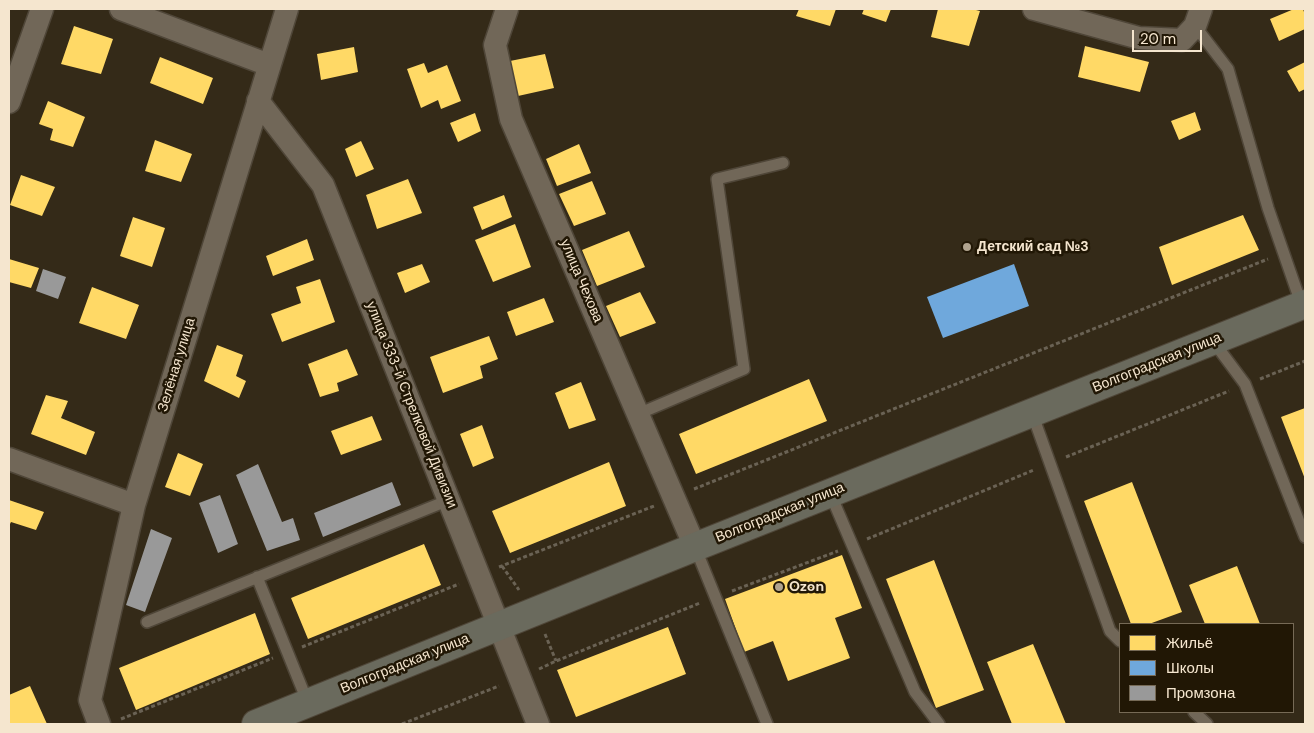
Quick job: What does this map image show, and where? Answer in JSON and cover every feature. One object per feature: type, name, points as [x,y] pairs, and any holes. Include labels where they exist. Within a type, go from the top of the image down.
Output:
[{"type":"main road","name":"Волгоградская улица","points":[[256,724],[1304,305]]},
{"type":"street","points":[[9,102],[42,9]]},
{"type":"street","points":[[121,9],[269,65]]},
{"type":"street","name":"Зелёная улица","points":[[109,722],[90,700],[134,504],[286,9]]},
{"type":"street","name":"улица Чехова","points":[[506,9],[495,45],[511,119],[695,547]]},
{"type":"street","points":[[1034,9],[1140,38],[1182,40],[1198,17]]},
{"type":"street","name":"улица 333-й Стрелковой Дивизии","points":[[258,101],[323,185],[538,724]]},
{"type":"street","points":[[9,459],[134,504]]},
{"type":"lane","points":[[1198,17],[1228,69],[1268,208],[1304,305]]},
{"type":"lane","points":[[638,414],[744,369],[717,179],[783,163]]},
{"type":"lane","points":[[1213,341],[1245,384],[1305,537]]},
{"type":"lane","points":[[1032,413],[1110,631],[1119,640]]},
{"type":"lane","points":[[830,493],[915,692],[940,724]]},
{"type":"lane","points":[[147,622],[449,500]]},
{"type":"lane","points":[[695,547],[767,724]]},
{"type":"lane","points":[[257,577],[308,703]]},
{"type":"lane","points":[[1195,713],[1207,724]]},
{"type":"path","points":[[109,722],[674,498],[1283,252]]},
{"type":"building: Жильё","points":[[799,9],[836,9],[830,26],[796,16]]},
{"type":"building: Жильё","points":[[864,9],[891,9],[886,22],[862,14]]},
{"type":"building: Жильё","points":[[938,9],[972,9],[980,11],[969,46],[931,37]]},
{"type":"building: Жильё","points":[[1294,9],[1303,9],[1305,29],[1279,41],[1270,19]]},
{"type":"building: Жильё","points":[[74,26],[113,39],[101,74],[61,64]]},
{"type":"building: Жильё","points":[[1085,46],[1149,62],[1140,92],[1078,77]]},
{"type":"building: Жильё","points":[[354,47],[358,72],[321,80],[317,54]]},
{"type":"building: Жильё","points":[[545,54],[554,88],[518,96],[510,61]]},
{"type":"building: Жильё","points":[[160,57],[213,78],[203,104],[150,83]]},
{"type":"building: Жильё","points":[[1305,62],[1305,89],[1299,92],[1287,71]]},
{"type":"building: Жильё","points":[[424,63],[428,73],[447,65],[461,101],[441,109],[438,100],[421,108],[407,69]]},
{"type":"building: Жильё","points":[[48,101],[85,117],[73,147],[50,140],[53,129],[39,124]]},
{"type":"building: Жильё","points":[[1195,112],[1201,130],[1179,140],[1171,121]]},
{"type":"building: Жильё","points":[[475,113],[481,131],[458,142],[450,123]]},
{"type":"building: Жильё","points":[[155,140],[192,154],[181,182],[145,171]]},
{"type":"building: Жильё","points":[[361,141],[374,169],[356,177],[345,149]]},
{"type":"building: Жильё","points":[[579,144],[591,173],[557,186],[546,159]]},
{"type":"building: Жильё","points":[[21,175],[55,187],[42,216],[10,205]]},
{"type":"building: Жильё","points":[[408,179],[422,213],[377,229],[366,195]]},
{"type":"building: Жильё","points":[[592,181],[606,214],[574,226],[559,194]]},
{"type":"building: Жильё","points":[[504,195],[512,217],[482,230],[473,207]]},
{"type":"building: Жильё","points":[[1243,215],[1259,250],[1172,285],[1159,247]]},
{"type":"building: Жильё","points":[[133,217],[165,228],[152,267],[120,256]]},
{"type":"building: Жильё","points":[[515,224],[531,267],[493,282],[475,240]]},
{"type":"building: Жильё","points":[[629,231],[645,267],[597,286],[582,250]]},
{"type":"building: Жильё","points":[[307,239],[314,260],[273,276],[266,256]]},
{"type":"building: Жильё","points":[[9,259],[39,268],[31,288],[9,282]]},
{"type":"building: Жильё","points":[[422,264],[430,282],[405,293],[397,273]]},
{"type":"building: Жильё","points":[[320,279],[335,322],[282,342],[271,314],[301,303],[296,287]]},
{"type":"building: Жильё","points":[[92,287],[139,305],[126,339],[79,323]]},
{"type":"building: Жильё","points":[[640,292],[656,323],[620,337],[606,306]]},
{"type":"building: Жильё","points":[[544,298],[554,322],[516,336],[507,312]]},
{"type":"building: Жильё","points":[[489,336],[498,359],[480,366],[483,378],[443,393],[430,357]]},
{"type":"building: Жильё","points":[[217,345],[243,355],[236,376],[246,381],[239,398],[204,381]]},
{"type":"building: Жильё","points":[[347,349],[358,375],[337,383],[339,391],[320,397],[308,364]]},
{"type":"building: Жильё","points":[[809,379],[827,421],[696,474],[679,434]]},
{"type":"building: Жильё","points":[[581,382],[596,420],[569,429],[555,393]]},
{"type":"building: Жильё","points":[[46,395],[68,401],[61,418],[95,432],[86,455],[31,434]]},
{"type":"building: Жильё","points":[[1305,408],[1305,479],[1281,417]]},
{"type":"building: Жильё","points":[[372,416],[382,440],[341,455],[331,431]]},
{"type":"building: Жильё","points":[[482,425],[494,458],[473,467],[460,434]]},
{"type":"building: Жильё","points":[[178,453],[203,464],[190,496],[165,487]]},
{"type":"building: Жильё","points":[[609,462],[626,506],[510,553],[492,511]]},
{"type":"building: Жильё","points":[[1132,482],[1182,612],[1152,623],[1131,623],[1084,501]]},
{"type":"building: Жильё","points":[[9,500],[44,512],[36,530],[11,522],[9,526]]},
{"type":"building: Жильё","points":[[424,544],[441,585],[308,639],[291,598]]},
{"type":"building: Жильё","points":[[842,555],[862,608],[835,618],[850,658],[788,681],[773,641],[744,652],[725,599]]},
{"type":"building: Жильё","points":[[934,560],[984,690],[936,708],[886,579]]},
{"type":"building: Жильё","points":[[1237,566],[1260,623],[1205,623],[1189,585]]},
{"type":"building: Жильё","points":[[255,613],[270,654],[136,710],[119,668]]},
{"type":"building: Жильё","points":[[668,627],[686,674],[576,717],[557,670]]},
{"type":"building: Жильё","points":[[1033,644],[1066,724],[1012,724],[987,662]]},
{"type":"building: Жильё","points":[[30,686],[47,724],[9,724],[9,695]]},
{"type":"building: Школы","points":[[1014,264],[1029,306],[943,338],[927,297]]},
{"type":"building: Промзона","points":[[43,269],[66,277],[58,299],[36,291]]},
{"type":"building: Промзона","points":[[258,464],[282,522],[293,518],[300,540],[267,551],[236,475]]},
{"type":"building: Промзона","points":[[392,482],[401,505],[323,537],[314,513]]},
{"type":"building: Промзона","points":[[220,495],[238,544],[218,553],[199,503]]},
{"type":"building: Промзона","points":[[151,529],[172,538],[145,612],[126,605]]},
{"type":"place","name":"Детский сад №3","points":[[967,247]]},
{"type":"place","name":"Ozon","points":[[779,587]]}]
